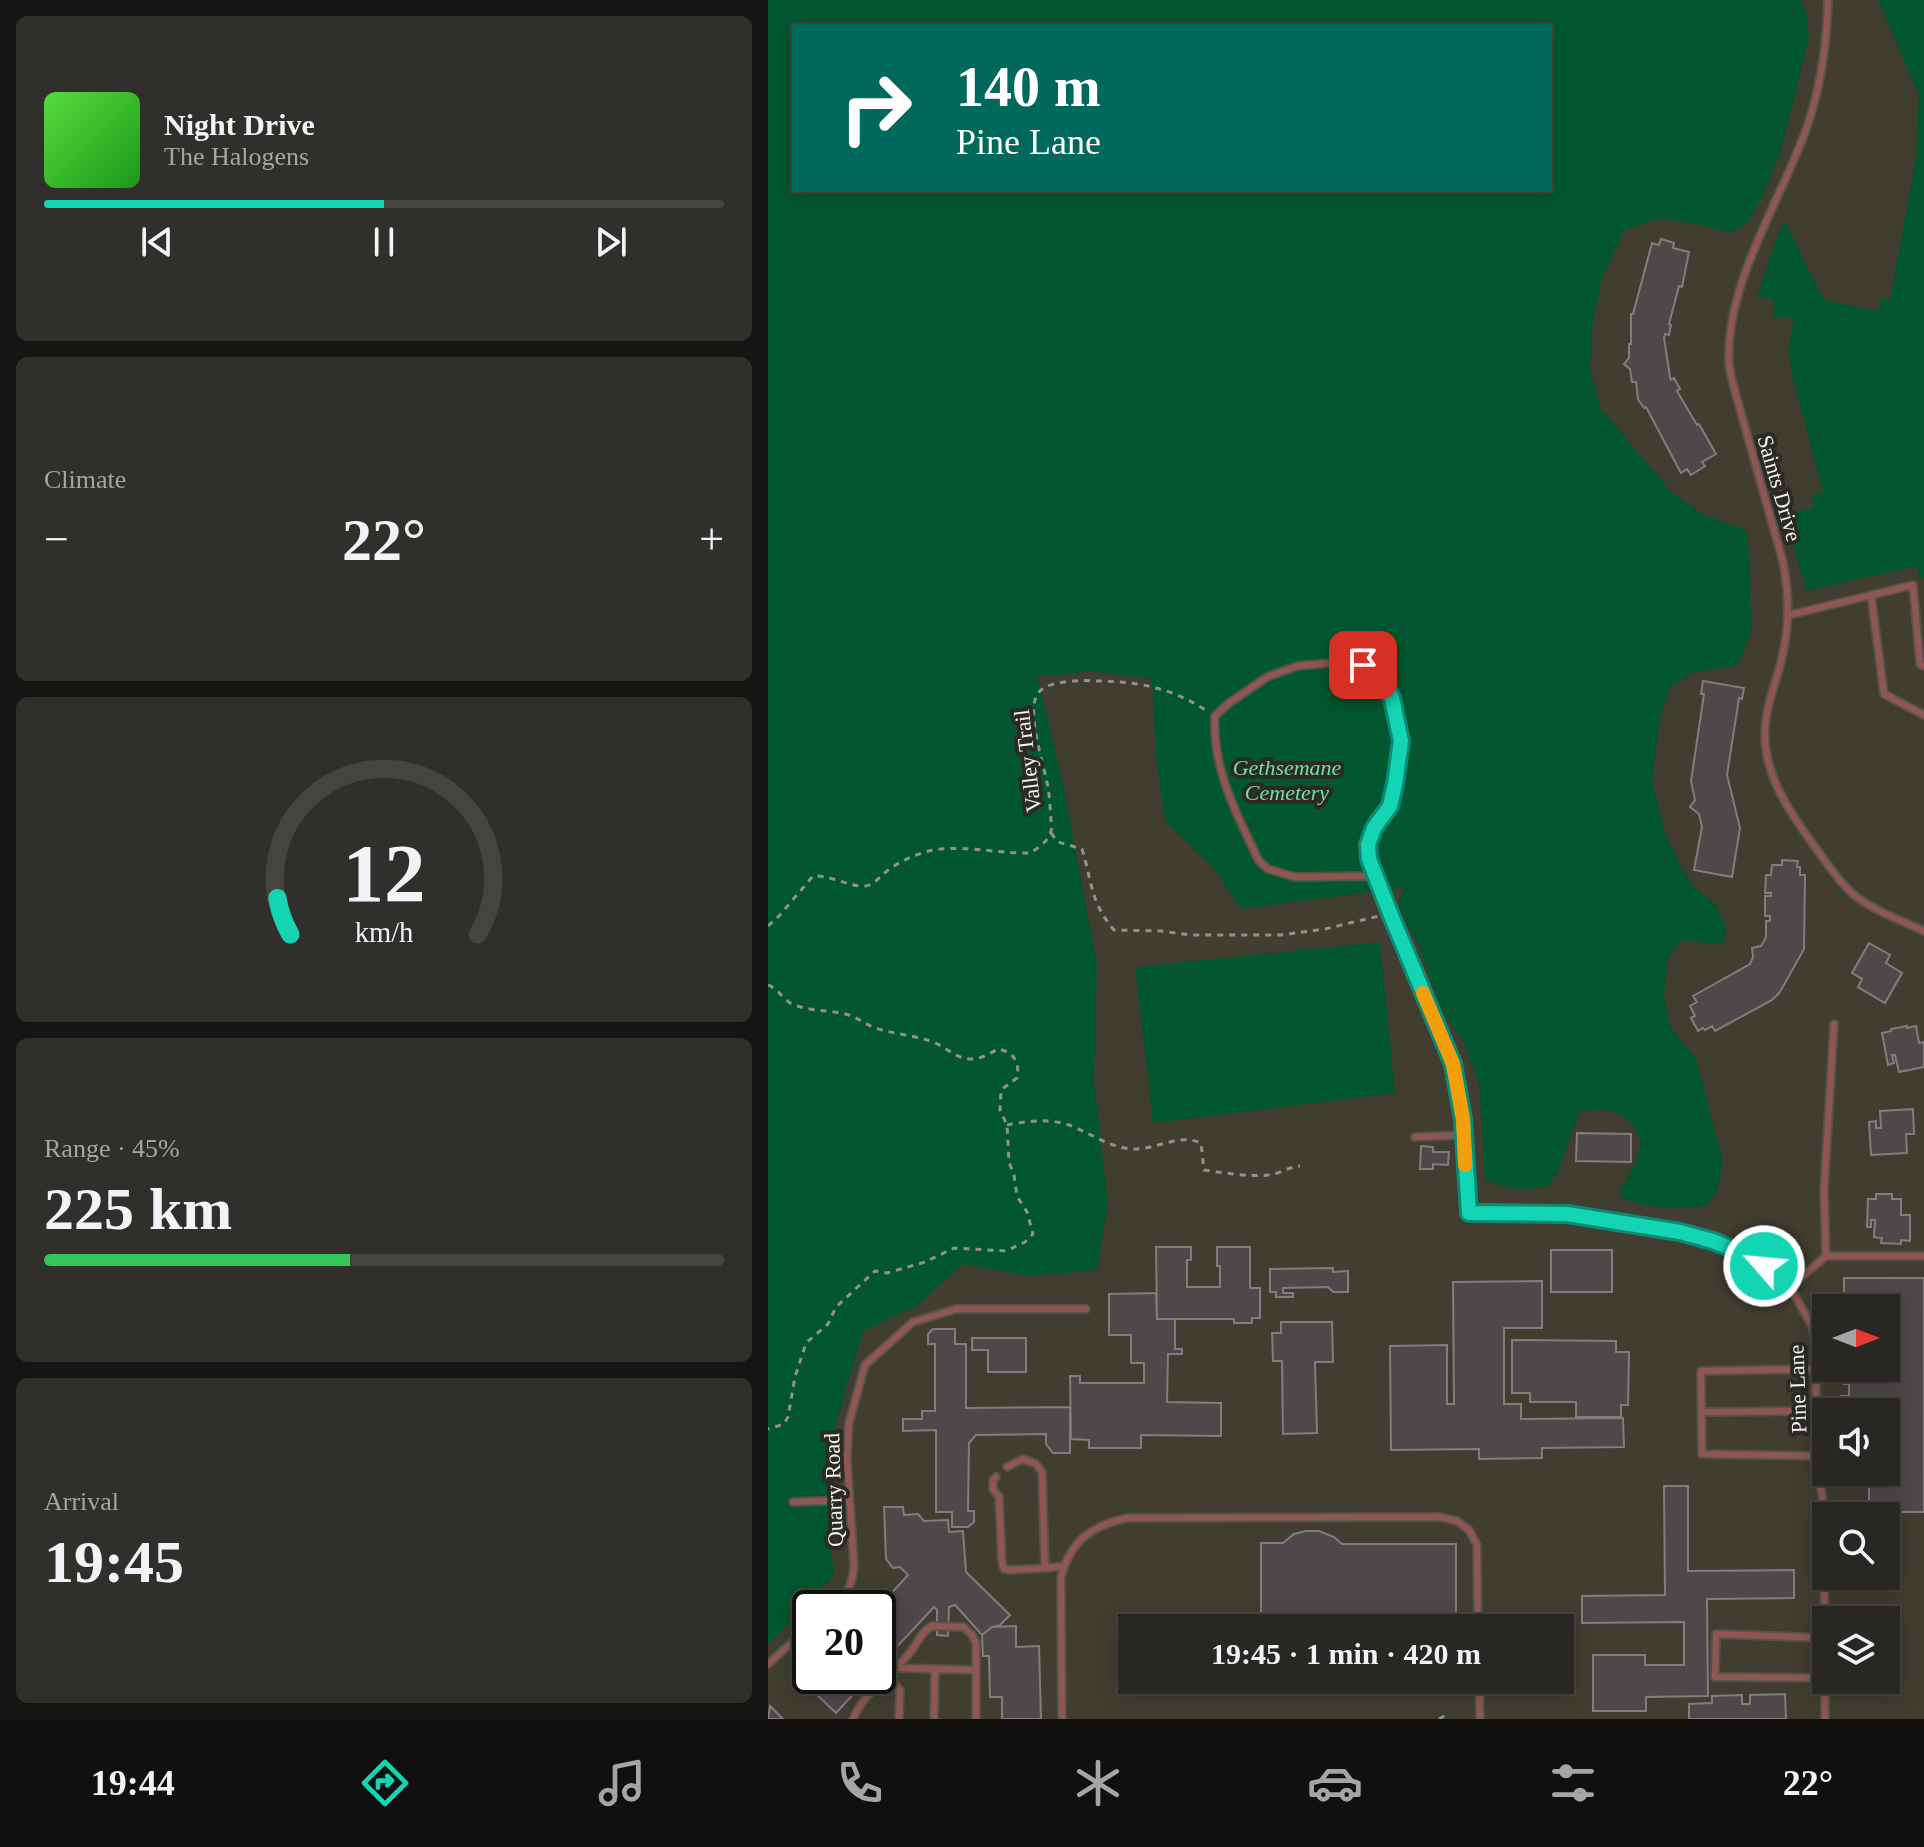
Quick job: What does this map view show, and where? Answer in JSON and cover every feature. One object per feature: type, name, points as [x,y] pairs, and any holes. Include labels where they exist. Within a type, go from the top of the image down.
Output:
[{"type":"lane","name":"Saints Drive","points":[[1828,0],[1819,83],[1808,125],[1746,271],[1731,325],[1729,364],[1734,388],[1783,562],[1788,590],[1789,615],[1784,652],[1765,721],[1766,752],[1778,791],[1842,884],[1870,906],[1924,931]]},
{"type":"lane","points":[[1789,615],[1913,585],[1920,664],[1924,666]]},
{"type":"lane","points":[[1871,595],[1884,694],[1924,715]]},
{"type":"lane","points":[[1375,876],[1295,877],[1268,869],[1259,861],[1222,778],[1215,744],[1215,716],[1267,677],[1297,666],[1340,662],[1363,665],[1380,675],[1392,698],[1401,741],[1395,784],[1390,806],[1374,828],[1368,845],[1369,859],[1453,1064],[1463,1119],[1463,1135],[1415,1137]]},
{"type":"lane","points":[[1826,1256],[1824,1190],[1834,1024]]},
{"type":"lane","name":"Pine Lane","points":[[1463,1135],[1469,1213],[1567,1214],[1680,1232],[1713,1241],[1764,1266],[1790,1287],[1812,1326]]},
{"type":"lane","points":[[1790,1287],[1826,1256],[1924,1256]]},
{"type":"lane","name":"Quarry Road","points":[[847,1590],[853,1580],[854,1565],[847,1459],[849,1423],[865,1365],[913,1322],[956,1309],[1086,1309]]},
{"type":"lane","points":[[1812,1369],[1701,1371],[1702,1454],[1812,1456]]},
{"type":"lane","points":[[1702,1412],[1812,1411]]},
{"type":"lane","points":[[1007,1467],[1023,1459],[1036,1464],[1042,1472],[1045,1568]]},
{"type":"lane","points":[[996,1477],[993,1489],[999,1497],[1004,1569],[1064,1566]]},
{"type":"lane","name":"Pine Lane","points":[[1821,1486],[1824,1508],[1825,1606]]},
{"type":"lane","points":[[793,1502],[849,1500]]},
{"type":"lane","points":[[1062,1719],[1061,1577],[1070,1553],[1081,1539],[1104,1523],[1127,1518],[1440,1517],[1457,1521],[1469,1530],[1477,1545],[1478,1614]]},
{"type":"lane","points":[[896,1668],[927,1628],[964,1627],[976,1643],[976,1719]]},
{"type":"lane","points":[[1812,1638],[1716,1634],[1715,1677],[1812,1678]]},
{"type":"lane","points":[[768,1664],[792,1642]]},
{"type":"lane","points":[[896,1668],[976,1670]]},
{"type":"lane","points":[[934,1719],[935,1669]]},
{"type":"lane","points":[[896,1686],[900,1690],[899,1719]]},
{"type":"lane","points":[[853,1719],[871,1694]]},
{"type":"lane","points":[[1479,1694],[1480,1719]]},
{"type":"lane","name":"Pine Lane","points":[[1825,1694],[1825,1719]]},
{"type":"path","name":"Valley Trail","points":[[768,926],[813,876],[864,887],[900,862],[925,852],[943,849],[1030,853],[1041,845],[1051,833],[1048,788],[1034,723],[1034,701],[1047,686],[1080,680],[1124,681],[1167,690],[1193,701],[1215,716]]},
{"type":"path","points":[[1051,833],[1058,842],[1082,849],[1091,891],[1098,908],[1114,930],[1191,935],[1281,935],[1325,929],[1390,913]]},
{"type":"path","points":[[768,985],[789,1003],[821,1012],[839,1012],[874,1027],[929,1040],[945,1046],[959,1057],[973,1060],[998,1049],[1007,1051],[1017,1061],[1019,1070],[1017,1078],[1001,1090],[1000,1110],[1007,1125],[1009,1162],[1017,1196],[1027,1212],[1033,1234],[1025,1242],[1006,1251],[954,1248],[925,1262],[887,1273],[875,1271],[836,1307],[828,1324],[806,1343],[795,1377],[788,1417],[784,1424],[768,1429]]},
{"type":"path","points":[[1007,1125],[1045,1121],[1068,1124],[1110,1145],[1133,1149],[1191,1138],[1201,1143],[1204,1170],[1225,1174],[1272,1175],[1289,1167],[1300,1166]]},
{"type":"path","points":[[1439,1719],[1446,1715]]},
{"type":"shaded area","points":[[1439,0],[1924,0],[1924,1719],[768,1719],[768,629],[1603,476],[1550,192],[1552,24]]},
{"type":"green space","name":"Gethsemane Cemetery","points":[[768,0],[1800,0],[1806,11],[1809,38],[1781,151],[1748,222],[1731,233],[1661,218],[1625,230],[1602,278],[1593,321],[1590,368],[1600,407],[1671,492],[1703,514],[1747,531],[1751,633],[1737,666],[1694,672],[1670,687],[1660,717],[1652,782],[1666,836],[1682,869],[1695,889],[1716,904],[1727,931],[1722,943],[1682,940],[1668,958],[1664,996],[1670,1025],[1696,1058],[1723,1162],[1717,1192],[1706,1206],[1684,1207],[1638,1204],[1619,1195],[1634,1167],[1641,1143],[1633,1124],[1615,1112],[1600,1110],[1580,1111],[1558,1172],[1548,1186],[1516,1189],[1485,1180],[1479,1085],[1464,1044],[1440,1007],[1418,944],[1398,906],[1403,888],[1241,909],[1213,867],[1165,821],[1156,758],[1152,679],[1087,671],[1037,675],[1062,779],[1097,964],[1094,1082],[1108,1203],[1097,1270],[1031,1276],[963,1264],[917,1306],[863,1331],[829,1448],[834,1576],[821,1590],[792,1590],[792,1620],[768,1645]]},
{"type":"green space","points":[[1878,0],[1924,0],[1924,578],[1919,577],[1917,566],[1806,591],[1787,522],[1793,513],[1814,507],[1810,496],[1823,491],[1788,351],[1794,317],[1773,317],[1773,300],[1757,296],[1785,221],[1819,291],[1827,301],[1879,311],[1880,298],[1890,301],[1916,156],[1919,95]]},
{"type":"green space","points":[[1380,942],[1395,1093],[1153,1123],[1135,967]]},
{"type":"building","points":[[1661,239],[1674,243],[1673,248],[1689,252],[1682,287],[1679,286],[1669,324],[1669,335],[1665,334],[1664,338],[1670,377],[1671,380],[1674,378],[1680,389],[1677,391],[1716,454],[1702,462],[1705,466],[1691,475],[1687,469],[1681,473],[1646,407],[1638,399],[1636,382],[1632,382],[1630,369],[1624,364],[1629,358],[1631,344],[1631,314],[1652,243],[1659,245]]},
{"type":"building","points":[[1703,681],[1744,688],[1742,699],[1739,698],[1727,775],[1740,828],[1732,877],[1694,870],[1702,827],[1699,814],[1690,807],[1695,800],[1691,781],[1704,694],[1701,694]]},
{"type":"building","points":[[1782,860],[1798,861],[1800,875],[1805,875],[1804,949],[1780,992],[1772,1000],[1715,1031],[1712,1026],[1698,1031],[1691,1018],[1695,1016],[1690,1006],[1697,1002],[1693,996],[1750,964],[1752,948],[1761,946],[1766,937],[1766,921],[1770,921],[1770,916],[1765,916],[1765,896],[1771,896],[1771,893],[1765,893],[1766,875],[1771,875],[1772,865],[1782,865]]},
{"type":"building","points":[[1869,943],[1890,955],[1886,963],[1902,973],[1885,1003],[1858,987],[1862,979],[1852,973]]},
{"type":"building","points":[[1916,1026],[1919,1043],[1924,1042],[1924,1067],[1899,1072],[1895,1055],[1892,1055],[1894,1063],[1888,1065],[1882,1033]]},
{"type":"building","points":[[1913,1109],[1914,1134],[1906,1134],[1907,1153],[1871,1155],[1869,1122],[1876,1121],[1876,1128],[1881,1128],[1880,1111]]},
{"type":"building","points":[[1577,1133],[1631,1134],[1631,1162],[1576,1161]]},
{"type":"building","points":[[1421,1146],[1433,1147],[1433,1152],[1449,1152],[1448,1165],[1433,1164],[1433,1169],[1420,1169]]},
{"type":"building","points":[[1876,1194],[1892,1194],[1892,1199],[1901,1199],[1901,1215],[1910,1215],[1910,1241],[1881,1243],[1882,1238],[1874,1237],[1875,1220],[1871,1220],[1871,1227],[1867,1227],[1868,1199],[1876,1199]]},
{"type":"building","points":[[1156,1247],[1191,1247],[1191,1260],[1187,1260],[1187,1287],[1220,1287],[1217,1247],[1250,1247],[1250,1288],[1260,1288],[1260,1318],[1252,1318],[1252,1323],[1234,1323],[1234,1319],[1157,1319]]},
{"type":"building","points":[[1551,1250],[1612,1250],[1612,1292],[1551,1292]]},
{"type":"building","points":[[1333,1268],[1333,1272],[1348,1271],[1348,1292],[1333,1292],[1328,1287],[1283,1288],[1283,1293],[1293,1293],[1293,1297],[1276,1297],[1276,1292],[1270,1292],[1270,1269]]},
{"type":"building","points":[[1844,1278],[1924,1278],[1924,1512],[1900,1512],[1900,1502],[1869,1502],[1869,1486],[1900,1486],[1900,1398],[1841,1398],[1849,1396],[1849,1384],[1844,1382],[1900,1382],[1900,1294],[1844,1294]]},
{"type":"building","points":[[1542,1281],[1542,1328],[1504,1328],[1504,1404],[1521,1404],[1521,1419],[1623,1418],[1624,1447],[1542,1448],[1542,1458],[1479,1459],[1479,1449],[1391,1450],[1390,1346],[1447,1345],[1447,1404],[1454,1404],[1453,1282]]},
{"type":"building","points":[[1156,1293],[1157,1319],[1175,1319],[1175,1349],[1182,1349],[1182,1354],[1168,1354],[1167,1402],[1221,1403],[1221,1436],[1141,1435],[1141,1448],[1089,1448],[1089,1440],[1071,1439],[1070,1376],[1080,1376],[1080,1383],[1144,1383],[1144,1363],[1131,1363],[1131,1335],[1109,1335],[1109,1294]]},
{"type":"building","points":[[1281,1322],[1332,1322],[1333,1362],[1315,1362],[1317,1433],[1283,1434],[1282,1361],[1273,1361],[1272,1333],[1281,1333]]},
{"type":"building","points":[[933,1329],[955,1329],[955,1344],[966,1344],[966,1408],[1070,1407],[1070,1453],[1053,1453],[1046,1444],[1046,1434],[976,1435],[969,1443],[968,1511],[974,1511],[974,1522],[968,1527],[952,1527],[952,1512],[936,1512],[936,1430],[903,1431],[903,1419],[922,1419],[922,1411],[935,1411],[935,1344],[928,1344],[928,1334]]},
{"type":"building","points":[[972,1338],[1026,1338],[1026,1372],[988,1372],[988,1350],[972,1350]]},
{"type":"building","points":[[1512,1340],[1616,1341],[1616,1352],[1629,1352],[1628,1405],[1621,1405],[1621,1417],[1576,1417],[1576,1402],[1530,1402],[1530,1393],[1512,1393]]},
{"type":"building","points":[[1664,1486],[1688,1486],[1688,1571],[1794,1570],[1794,1598],[1707,1599],[1708,1696],[1646,1697],[1646,1711],[1593,1711],[1593,1655],[1645,1655],[1645,1665],[1684,1665],[1684,1622],[1582,1623],[1582,1596],[1665,1595]]},
{"type":"building","points":[[884,1507],[903,1507],[904,1515],[918,1514],[924,1521],[948,1520],[949,1532],[963,1531],[966,1572],[1010,1615],[999,1626],[982,1635],[955,1605],[949,1607],[948,1636],[937,1635],[937,1610],[934,1607],[896,1648],[894,1590],[908,1575],[900,1567],[893,1568],[886,1559]]},
{"type":"building","points":[[1319,1531],[1342,1544],[1456,1544],[1456,1614],[1261,1614],[1261,1543],[1283,1543],[1294,1534]]},
{"type":"building","points":[[1016,1626],[1016,1647],[1039,1646],[1041,1719],[1002,1719],[1002,1697],[990,1697],[989,1656],[983,1656],[982,1635],[992,1627]]},
{"type":"building","points":[[816,1694],[853,1694],[836,1713]]},
{"type":"building","points":[[1785,1694],[1786,1719],[1689,1719],[1689,1704],[1712,1703],[1712,1696],[1742,1695],[1742,1704],[1750,1704],[1750,1695]]},
{"type":"building","points":[[770,1706],[783,1719],[768,1719]]},
{"type":"slow traffic","points":[[1423,993],[1453,1064],[1463,1119],[1465,1165]]},
{"type":"route","points":[[1363,665],[1380,675],[1392,698],[1401,741],[1390,806],[1374,828],[1368,845],[1369,859],[1453,1064],[1463,1119],[1469,1213],[1567,1214],[1680,1232],[1713,1241],[1764,1266]]}]
